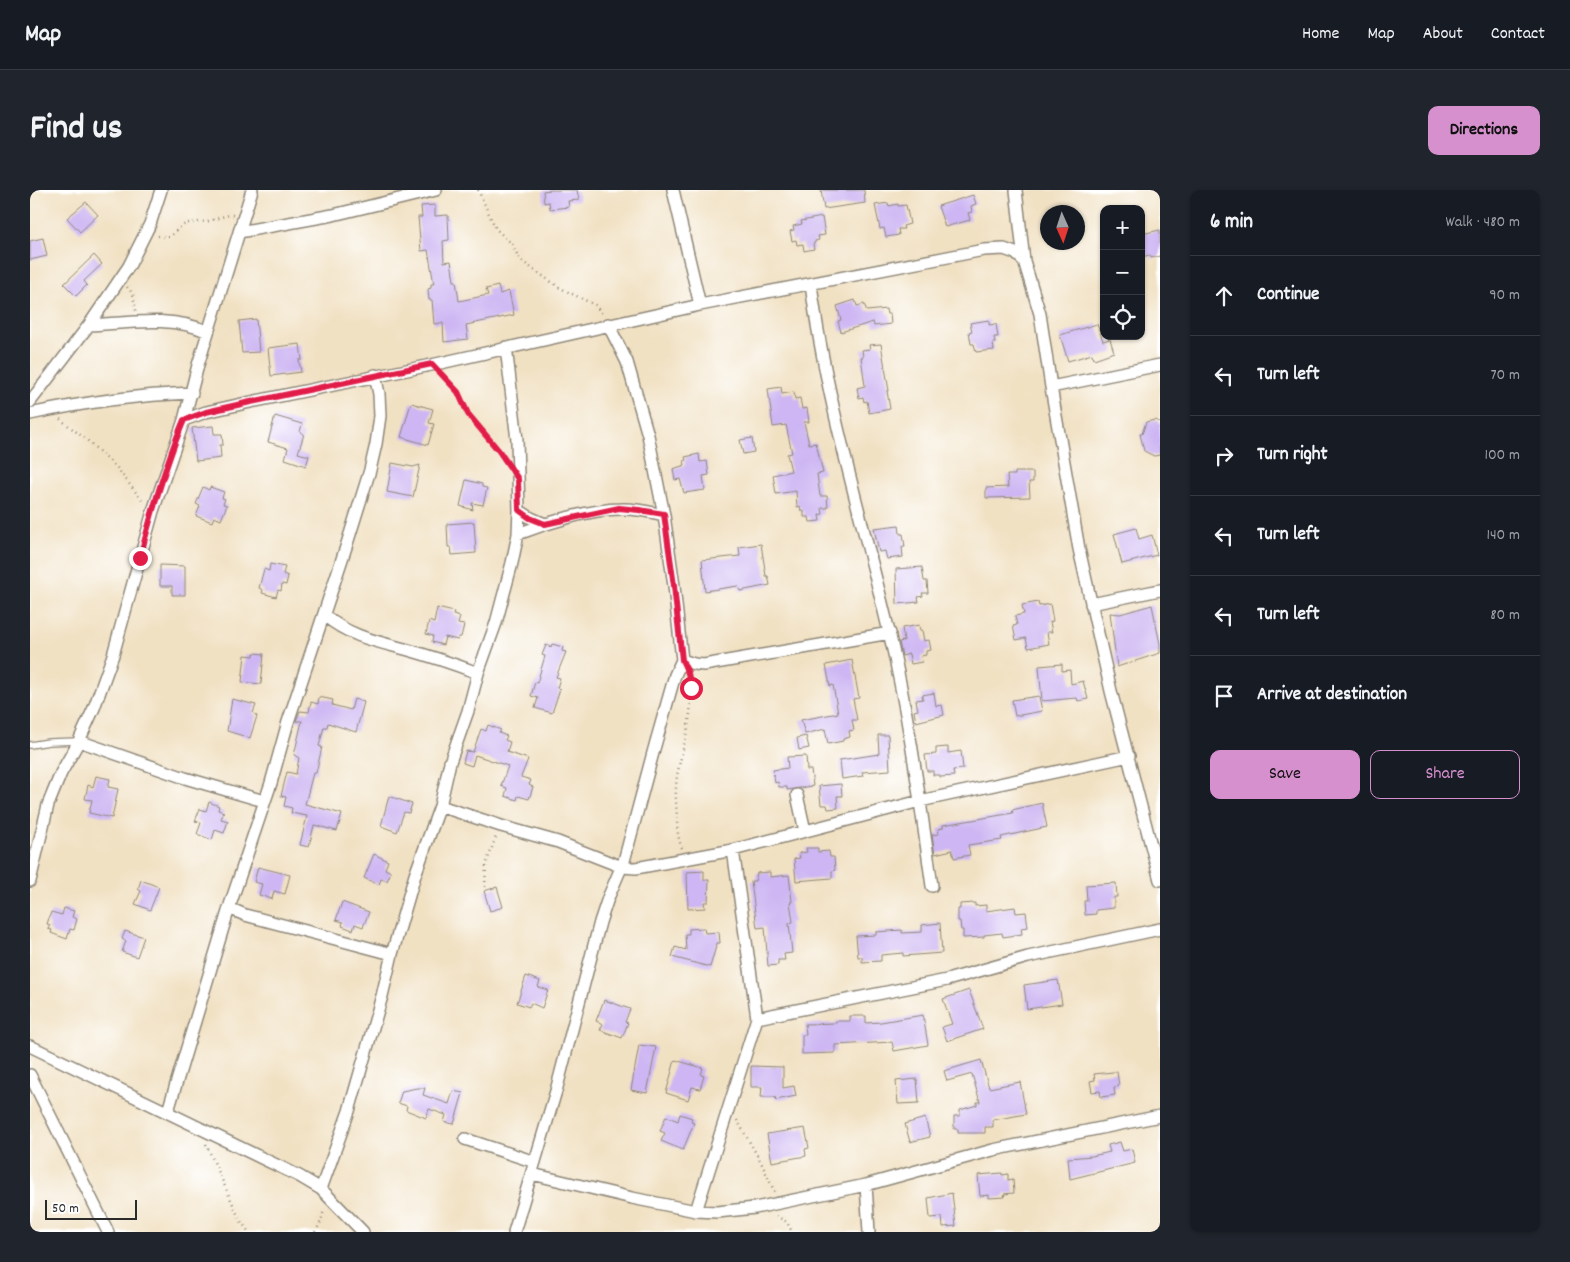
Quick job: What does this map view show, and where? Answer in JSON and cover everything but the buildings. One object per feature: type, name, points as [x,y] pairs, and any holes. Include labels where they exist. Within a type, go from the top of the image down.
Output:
[{"type":"street","points":[[30,402],[89,325],[140,247],[161,190]]},
{"type":"street","points":[[30,881],[48,805],[61,773],[79,741],[114,655],[153,511],[184,420],[208,332],[252,190]]},
{"type":"street","points":[[239,232],[333,215],[436,190]]},
{"type":"street","points":[[673,190],[700,305]]},
{"type":"street","points":[[1016,190],[1024,261],[1040,314],[1079,549],[1111,691],[1160,880]]},
{"type":"street","points":[[184,420],[206,412],[608,324],[984,250],[1004,249],[1015,253],[1024,261]]},
{"type":"street","points":[[811,284],[834,408],[890,633],[916,771],[932,886]]},
{"type":"street","points":[[89,325],[184,323],[208,332]]},
{"type":"street","points":[[514,1232],[556,1091],[600,922],[622,867],[672,685],[682,660],[664,514],[648,435],[627,362],[608,324]]},
{"type":"street","points":[[324,1193],[382,996],[415,875],[440,806],[450,762],[468,711],[478,673],[490,641],[506,587],[518,534],[517,440],[506,347]]},
{"type":"street","points":[[1051,387],[1160,365]]},
{"type":"street","points":[[168,1112],[229,908],[271,783],[288,722],[368,478],[380,416],[380,401],[375,376]]},
{"type":"street","points":[[30,414],[131,396],[192,393]]},
{"type":"street","points":[[518,534],[545,524],[619,508],[664,514]]},
{"type":"street","points":[[519,510],[530,518],[545,524]]},
{"type":"street","points":[[1091,604],[1160,590]]},
{"type":"street","points":[[324,615],[336,625],[354,635],[449,662],[478,673]]},
{"type":"street","points":[[682,660],[690,664],[704,665],[890,633]]},
{"type":"street","points":[[79,741],[185,778],[264,801]]},
{"type":"street","points":[[440,806],[558,842],[622,867],[646,867],[733,850],[920,801],[1129,756]]},
{"type":"street","points":[[797,795],[805,831]]},
{"type":"street","points":[[696,1210],[757,1018],[733,850]]},
{"type":"street","points":[[229,908],[246,915],[392,954]]},
{"type":"street","points":[[757,1018],[938,982],[1028,957],[1160,928]]},
{"type":"street","points":[[30,1046],[292,1172],[324,1193],[363,1232]]},
{"type":"street","points":[[30,1075],[108,1232]]},
{"type":"street","points":[[532,1174],[632,1198],[717,1212],[755,1208],[866,1185],[992,1150],[1160,1116]]},
{"type":"street","points":[[465,1139],[535,1162]]},
{"type":"street","points":[[866,1185],[869,1232]]},
{"type":"lane","points":[[30,745],[79,741]]},
{"type":"path","points":[[478,190],[496,229],[512,244],[520,260],[560,288],[595,305],[608,324]]},
{"type":"path","points":[[140,247],[158,236],[170,237],[182,224],[207,221],[227,215],[244,216]]},
{"type":"path","points":[[119,280],[133,294],[138,323]]},
{"type":"path","points":[[432,364],[458,392],[468,414],[507,464]]},
{"type":"path","points":[[52,409],[62,421],[88,441],[117,468],[138,498],[153,511]]},
{"type":"path","points":[[682,660],[690,681],[691,696],[687,734],[677,777],[676,799],[678,833],[687,859]]},
{"type":"path","points":[[485,887],[486,865],[501,826]]},
{"type":"path","points":[[729,1107],[761,1162],[779,1203]]},
{"type":"path","points":[[202,1128],[209,1154],[240,1220],[249,1232]]},
{"type":"path","points":[[315,1232],[323,1215],[324,1193]]},
{"type":"path","points":[[755,1208],[784,1220],[792,1232]]},
{"type":"route","points":[[140,558],[153,511],[184,420],[206,412],[432,364],[458,392],[468,414],[499,451],[518,479],[519,510],[530,518],[545,524],[619,508],[664,514],[682,660],[688,673],[691,688]]}]
